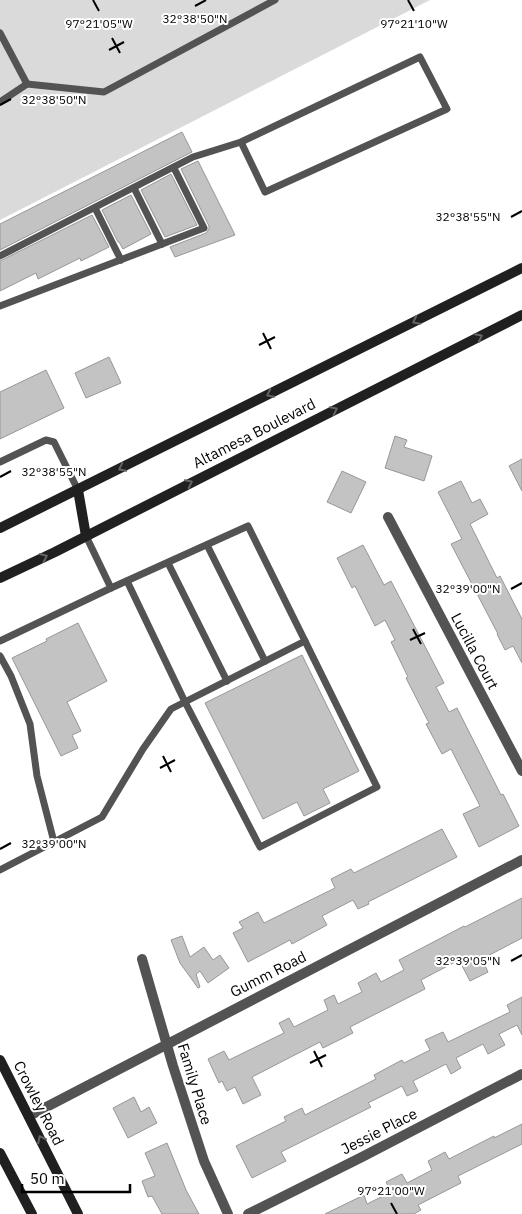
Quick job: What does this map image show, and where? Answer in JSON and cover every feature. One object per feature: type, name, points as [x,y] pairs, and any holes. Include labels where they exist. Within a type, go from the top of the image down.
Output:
[{"type":"main road","name":"Altamesa Boulevard","points":[[0,528],[522,268]]},
{"type":"main road","name":"Altamesa Boulevard","points":[[0,578],[522,315]]},
{"type":"main road","points":[[78,490],[86,536]]},
{"type":"main road","name":"Crowley Road","points":[[0,1060],[78,1214]]},
{"type":"main road","points":[[0,1153],[32,1214]]},
{"type":"street","name":"Lucilla Court","points":[[388,517],[522,771]]},
{"type":"street","name":"Gumm Road","points":[[29,1116],[522,860]]},
{"type":"street","name":"Family Place","points":[[142,959],[204,1161],[228,1214]]},
{"type":"street","name":"Jessie Place","points":[[248,1214],[522,1074]]},
{"type":"lane","points":[[0,102],[27,84],[104,92],[275,0]]},
{"type":"lane","points":[[0,33],[27,84]]},
{"type":"lane","points":[[0,256],[194,157],[241,142],[420,57],[447,110],[265,192],[241,142]]},
{"type":"lane","points":[[0,306],[204,228],[174,168]]},
{"type":"lane","points":[[134,188],[162,244]]},
{"type":"lane","points":[[95,208],[121,260]]},
{"type":"lane","points":[[0,462],[46,440],[54,442],[78,490]]},
{"type":"lane","points":[[0,641],[111,588],[248,526],[377,787],[260,847],[185,702],[127,581]]},
{"type":"lane","points":[[86,536],[111,588]]},
{"type":"lane","points":[[207,545],[266,661]]},
{"type":"lane","points":[[168,563],[227,681]]},
{"type":"lane","points":[[0,870],[102,817],[143,749],[170,710],[305,641]]},
{"type":"lane","points":[[0,656],[11,676],[30,724],[37,776],[54,842]]},
{"type":"shaded area","points":[[0,0],[430,0],[0,220]]},
{"type":"building","points":[[182,132],[192,152],[0,250],[0,224]]},
{"type":"building","points":[[198,161],[235,235],[175,257],[170,247],[206,233],[209,229],[181,169]]},
{"type":"building","points":[[171,174],[197,225],[165,237],[141,190]]},
{"type":"building","points":[[131,195],[151,234],[123,249],[102,210]]},
{"type":"building","points":[[92,215],[109,247],[81,261],[80,258],[38,279],[36,273],[0,291],[0,261]]},
{"type":"building","points":[[109,357],[121,383],[86,398],[75,373]]},
{"type":"building","points":[[46,370],[64,408],[0,439],[0,392]]},
{"type":"building","points":[[395,436],[407,440],[404,447],[432,456],[424,481],[385,468]]},
{"type":"building","points":[[522,459],[522,491],[509,466]]},
{"type":"building","points":[[342,471],[366,482],[351,513],[327,502]]},
{"type":"building","points":[[461,481],[472,503],[480,499],[488,514],[470,524],[497,578],[500,576],[522,619],[522,663],[513,646],[505,650],[451,544],[462,539],[438,492]]},
{"type":"building","points":[[363,545],[384,585],[391,581],[444,683],[436,687],[449,712],[457,708],[501,795],[503,794],[519,826],[479,847],[463,814],[480,806],[451,749],[442,754],[426,724],[429,723],[406,678],[408,677],[391,642],[395,640],[385,620],[375,626],[355,586],[352,588],[337,558]]},
{"type":"building","points":[[78,623],[107,681],[67,702],[81,731],[72,735],[78,748],[61,756],[12,658]]},
{"type":"building","points":[[302,655],[359,771],[323,789],[330,803],[304,816],[297,802],[263,819],[205,703]]},
{"type":"building","points":[[442,829],[457,857],[368,902],[369,904],[358,909],[353,900],[322,916],[327,925],[292,944],[290,940],[248,962],[233,933],[243,928],[239,922],[258,912],[264,923],[335,888],[331,879],[351,869],[354,873]]},
{"type":"building","points":[[522,898],[522,938],[482,959],[488,972],[470,981],[459,960],[421,980],[425,989],[350,1027],[353,1033],[323,1048],[320,1042],[252,1077],[261,1095],[243,1104],[235,1087],[227,1091],[222,1081],[219,1083],[208,1059],[224,1051],[229,1060],[284,1033],[279,1023],[289,1018],[294,1027],[328,1010],[324,1000],[334,995],[338,1004],[362,992],[358,983],[376,973],[381,982],[404,970],[399,960]]},
{"type":"building","points":[[182,936],[190,957],[204,947],[213,960],[220,955],[229,968],[208,983],[200,971],[196,974],[200,987],[198,988],[180,963],[171,940]]},
{"type":"building","points":[[522,997],[522,1035],[517,1025],[499,1034],[505,1045],[488,1054],[483,1044],[456,1058],[461,1068],[451,1074],[446,1064],[413,1081],[418,1091],[407,1096],[402,1086],[368,1103],[371,1107],[281,1152],[286,1161],[252,1178],[236,1146],[286,1121],[284,1117],[302,1108],[305,1115],[376,1079],[374,1075],[402,1060],[404,1063],[430,1050],[425,1040],[443,1032],[448,1042],[510,1012],[507,1005]]},
{"type":"building","points":[[134,1097],[141,1112],[149,1107],[157,1123],[128,1138],[113,1108]]},
{"type":"building","points":[[522,1124],[522,1144],[458,1176],[461,1183],[418,1205],[421,1210],[414,1214],[325,1214],[364,1195],[367,1204],[391,1192],[386,1182],[402,1174],[407,1183],[432,1170],[428,1161],[445,1152],[449,1159]]},
{"type":"building","points":[[167,1143],[186,1190],[199,1214],[162,1214],[152,1196],[148,1197],[142,1181],[155,1176],[145,1153]]}]
